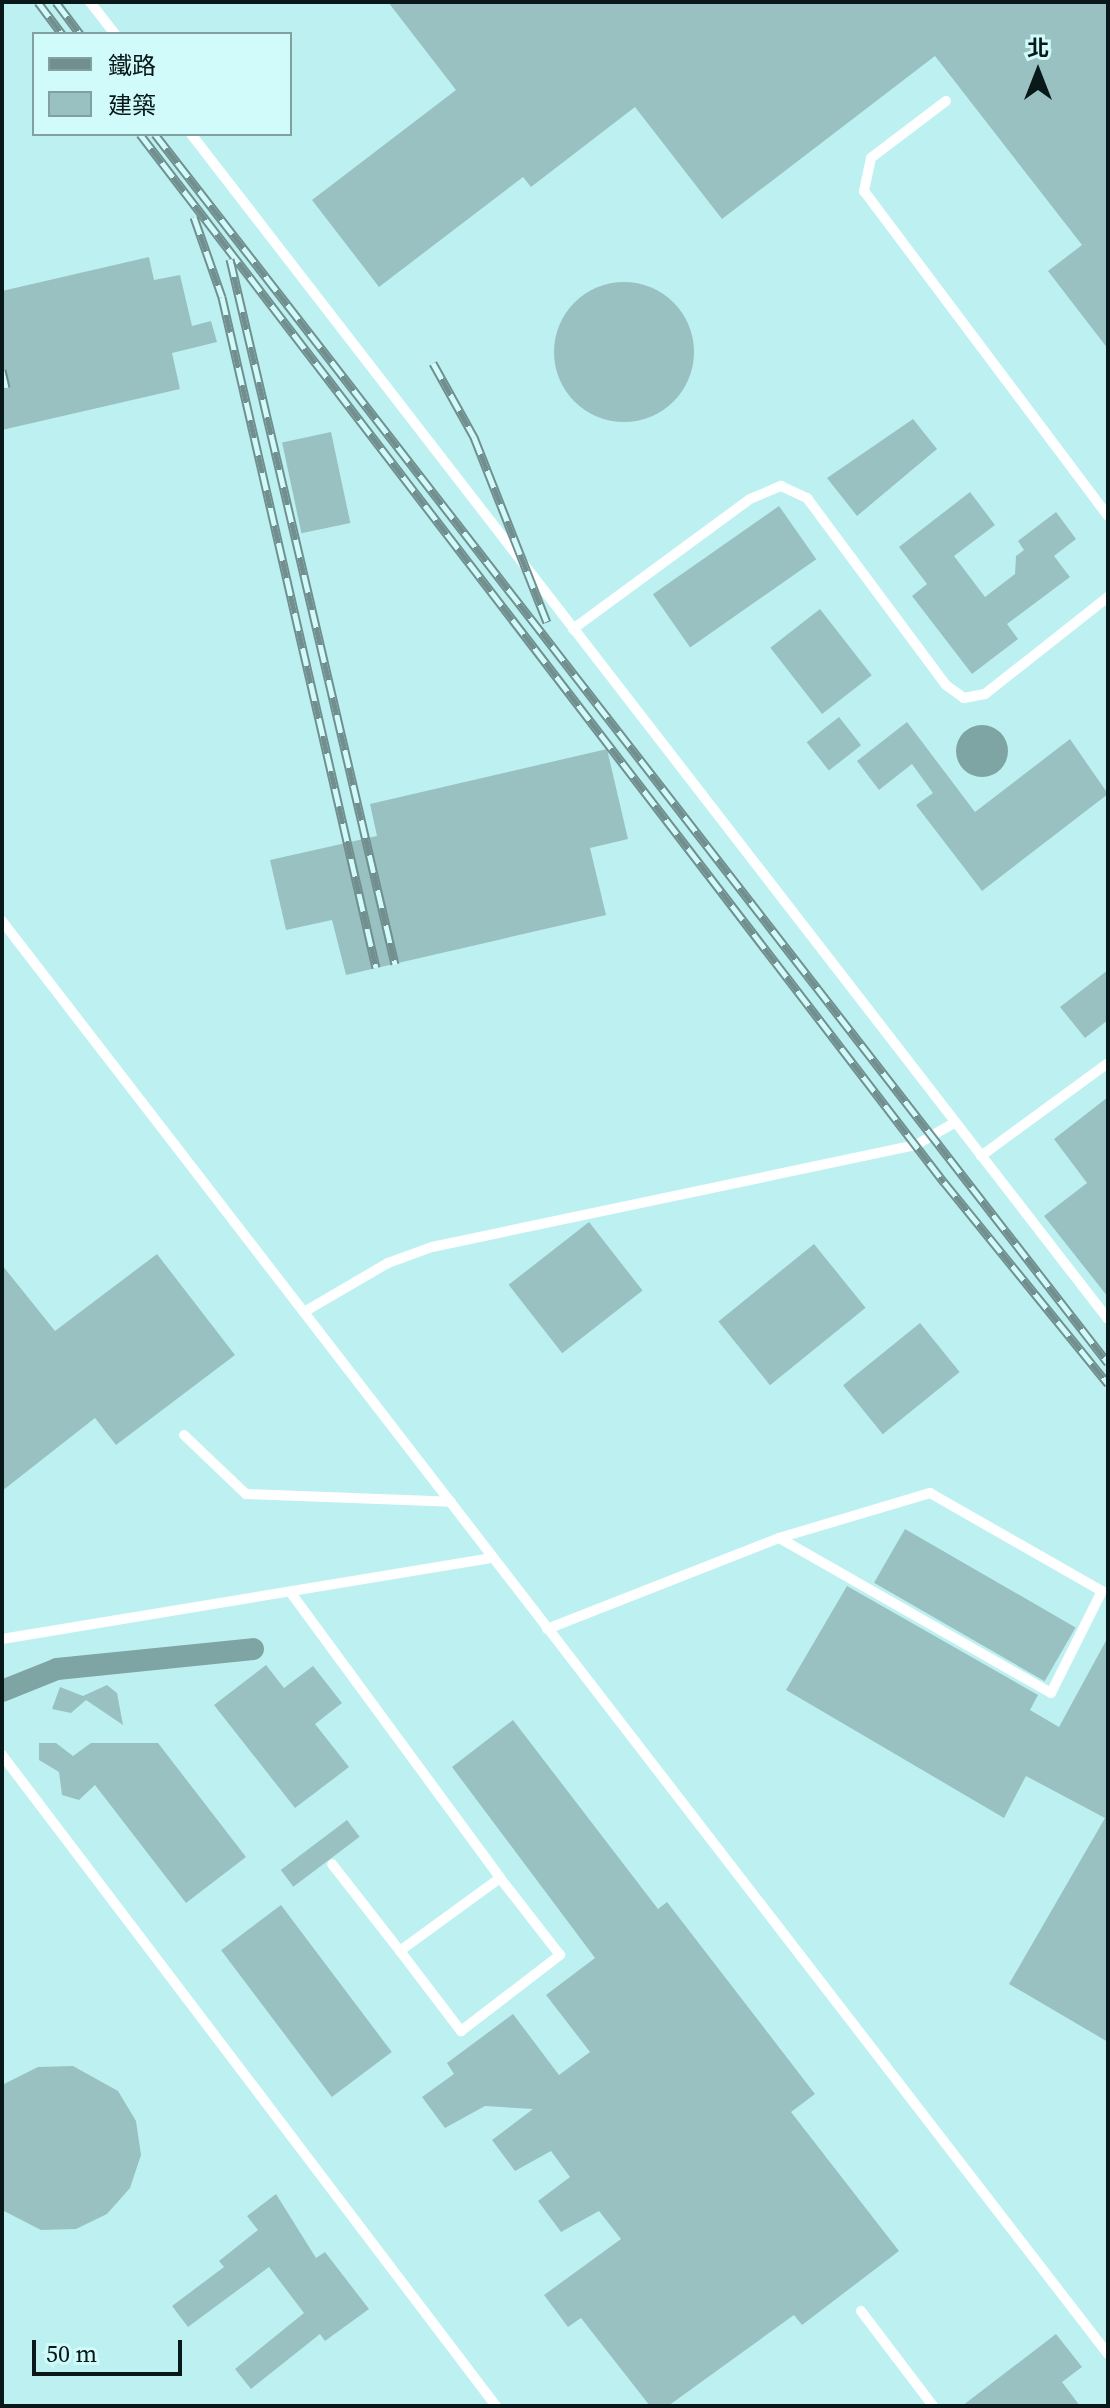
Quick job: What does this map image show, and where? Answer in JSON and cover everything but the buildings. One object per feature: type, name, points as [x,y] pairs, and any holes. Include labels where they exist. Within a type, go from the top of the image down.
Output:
[{"type":"lane","points":[[90,2],[113,32]]},
{"type":"lane","points":[[946,101],[871,158],[864,191],[1108,516]]},
{"type":"lane","points":[[193,136],[1108,1319]]},
{"type":"lane","points":[[573,629],[750,499],[781,486],[807,498],[946,685],[964,698],[985,694],[1108,597]]},
{"type":"lane","points":[[2,921],[1108,2354]]},
{"type":"lane","points":[[981,1156],[1108,1063]]},
{"type":"lane","points":[[304,1312],[388,1263],[432,1247],[870,1156],[916,1145],[954,1123]]},
{"type":"lane","points":[[184,1435],[246,1494],[451,1502]]},
{"type":"lane","points":[[547,1629],[779,1538],[930,1493],[1102,1591],[1051,1693],[779,1538]]},
{"type":"lane","points":[[2,1639],[83,1620],[291,1593],[492,1558]]},
{"type":"lane","points":[[291,1593],[560,1955],[461,2031],[332,1864]]},
{"type":"lane","points":[[2,1755],[496,2406]]},
{"type":"lane","points":[[400,1951],[500,1878]]},
{"type":"lane","points":[[861,2311],[933,2406]]},
{"type":"shaded area","points":[[2,2],[1108,2],[1108,2406],[2,2406]]},
{"type":"shaded area","points":[[982,725],[1000,733],[1008,751],[1000,769],[982,777],[964,769],[956,751],[964,733]]},
{"type":"waterway","points":[[2,1691],[57,1669],[253,1649]]},
{"type":"railway","points":[[38,2],[60,32]]},
{"type":"railway","points":[[56,2],[78,32]]},
{"type":"railway","points":[[142,136],[944,1182],[1108,1384]]},
{"type":"railway","points":[[157,136],[1108,1363]]},
{"type":"railway","points":[[194,217],[222,297],[376,968]]},
{"type":"railway","points":[[230,259],[395,964]]},
{"type":"railway","points":[[433,363],[474,437],[547,622]]},
{"type":"railway","points":[[2,370],[6,388]]}]
